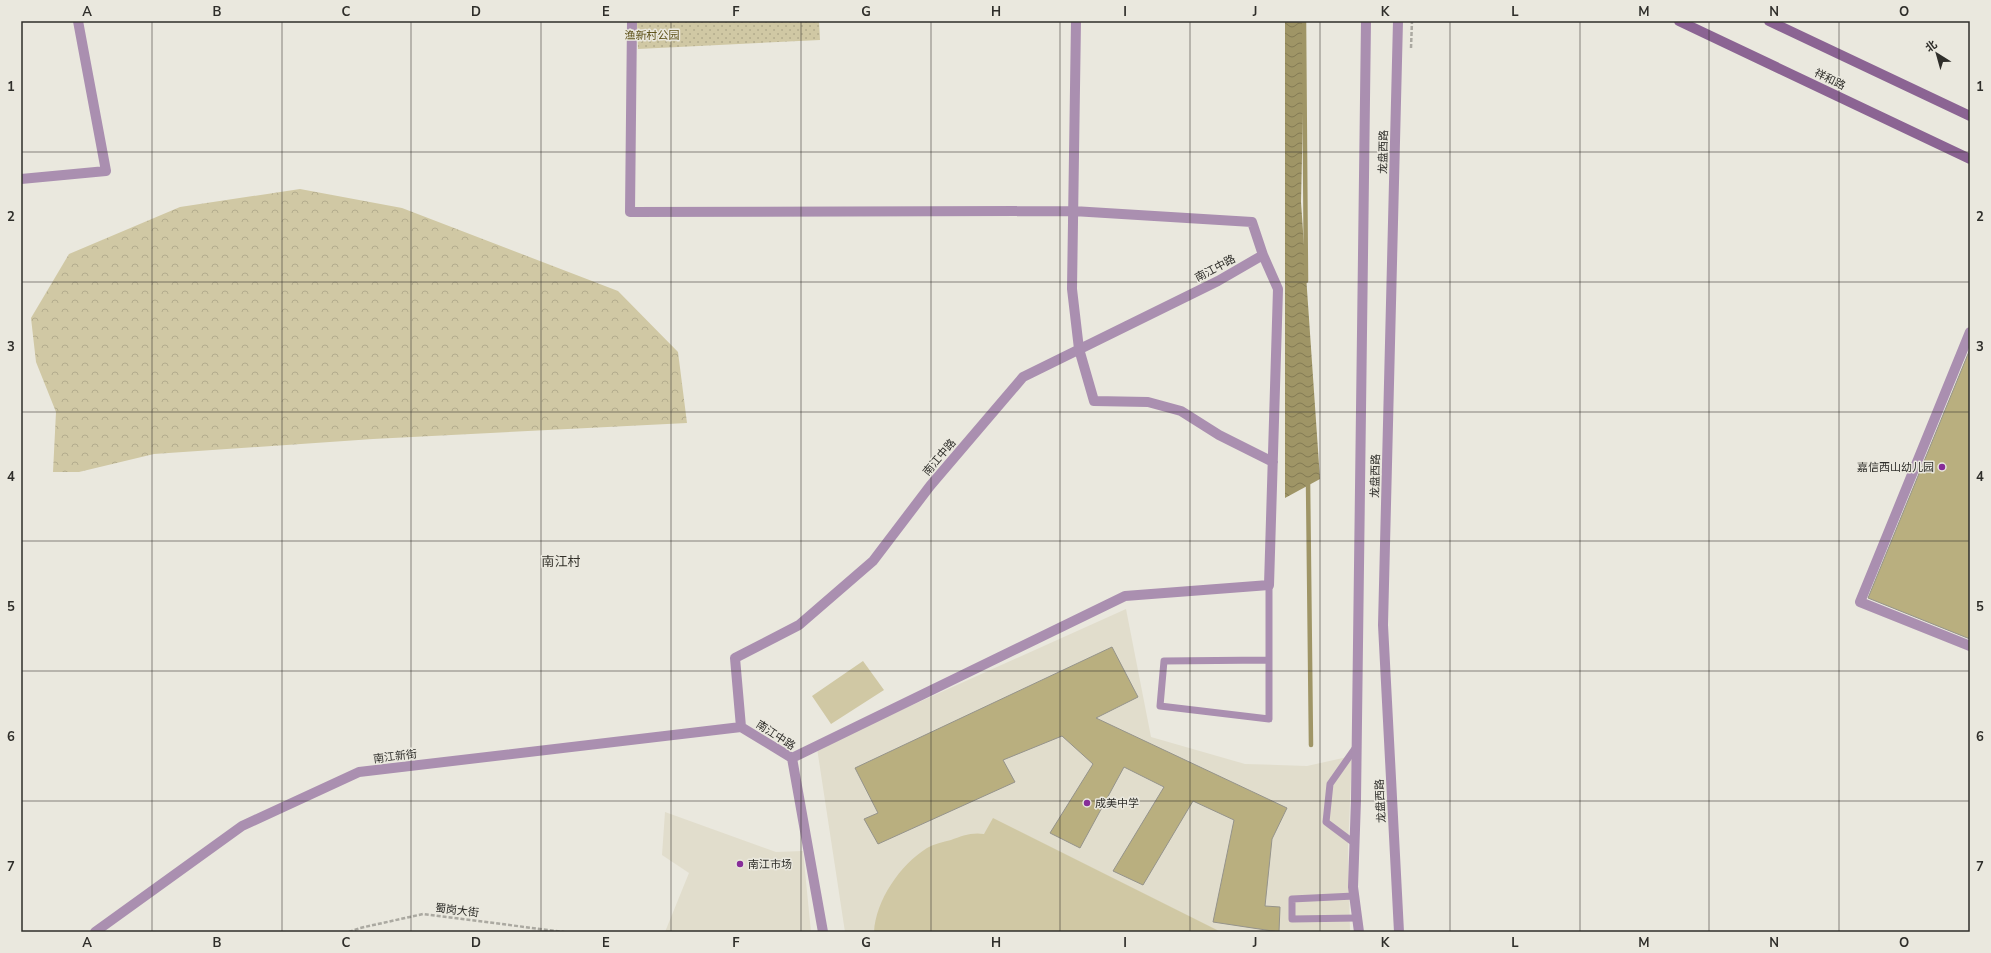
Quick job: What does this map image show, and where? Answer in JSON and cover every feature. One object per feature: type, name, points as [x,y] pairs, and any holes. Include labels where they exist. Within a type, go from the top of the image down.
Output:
[{"type":"main road","name":"祥和路","points":[[1679,21],[1970,159]]},
{"type":"main road","points":[[1769,21],[1970,116]]},
{"type":"street","points":[[21,179],[106,171],[78,21]]},
{"type":"street","points":[[632,21],[630,212],[1073,211],[1252,222],[1263,255],[1278,289],[1270,585],[1124,596],[792,758]]},
{"type":"street","points":[[1076,21],[1072,289],[1079,349],[1094,401],[1148,402],[1181,410],[1219,435],[1273,462]]},
{"type":"street","name":"龙盘西路","points":[[1359,932],[1354,896],[1354,843],[1366,21]]},
{"type":"street","name":"龙盘西路","points":[[1398,21],[1383,625],[1399,932]]},
{"type":"street","name":"南江中路","points":[[823,932],[792,758],[741,727],[735,658],[799,625],[873,561],[930,486],[1023,376],[1218,281],[1263,255]]},
{"type":"street","points":[[1970,332],[1860,602],[1970,646]]},
{"type":"street","name":"南江新街","points":[[95,932],[242,826],[359,772],[741,727]]},
{"type":"lane","points":[[1269,660],[1164,660],[1160,706],[1269,719],[1270,585]]},
{"type":"lane","points":[[1354,843],[1326,822],[1330,784],[1356,747]]},
{"type":"lane","points":[[1354,896],[1292,899],[1292,919],[1357,918]]},
{"type":"path","name":"蜀岗大街","points":[[349,932],[360,928],[423,914],[564,932]]},
{"type":"shaded area","name":"成美中学","points":[[1126,609],[1151,737],[1245,764],[1307,766],[1352,756],[1348,848],[1350,932],[845,932],[817,748]]},
{"type":"shaded area","name":"南江市场","points":[[665,812],[776,852],[803,851],[811,932],[665,932],[689,873],[662,855]]},
{"type":"green space","name":"渔新村公园","points":[[637,21],[819,21],[820,40],[638,49]]},
{"type":"green space","points":[[300,189],[402,208],[618,291],[678,352],[687,423],[373,439],[154,454],[79,472],[53,472],[56,412],[36,362],[31,318],[69,254],[180,207]]},
{"type":"green space","points":[[863,661],[884,690],[831,724],[812,696]]},
{"type":"green space","points":[[993,818],[1221,932],[874,932],[879,908],[891,884],[917,855],[927,848],[939,843],[967,835],[984,834]]},
{"type":"water","points":[[1285,21],[1305,21],[1301,202],[1320,479],[1285,498]]},
{"type":"building","name":"嘉信西山幼儿园","points":[[1970,349],[1970,639],[1868,598]]},
{"type":"building","points":[[1112,647],[1138,697],[1096,718],[1287,808],[1272,839],[1265,906],[1280,907],[1279,932],[1213,922],[1234,820],[1193,801],[1143,885],[1113,871],[1164,787],[1124,767],[1080,848],[1050,833],[1093,764],[1062,736],[1003,760],[1015,782],[878,844],[864,819],[878,813],[855,768]]},
{"type":"waterway","points":[[1304,21],[1306,281]]},
{"type":"waterway","points":[[1308,480],[1311,745]]},
{"type":"place","name":"嘉信西山幼儿园","points":[[1942,467]]},
{"type":"place","name":"成美中学","points":[[1087,803]]},
{"type":"place","name":"南江市场","points":[[740,864]]},
{"type":"district","name":"南江村","points":[[561,561]]}]
